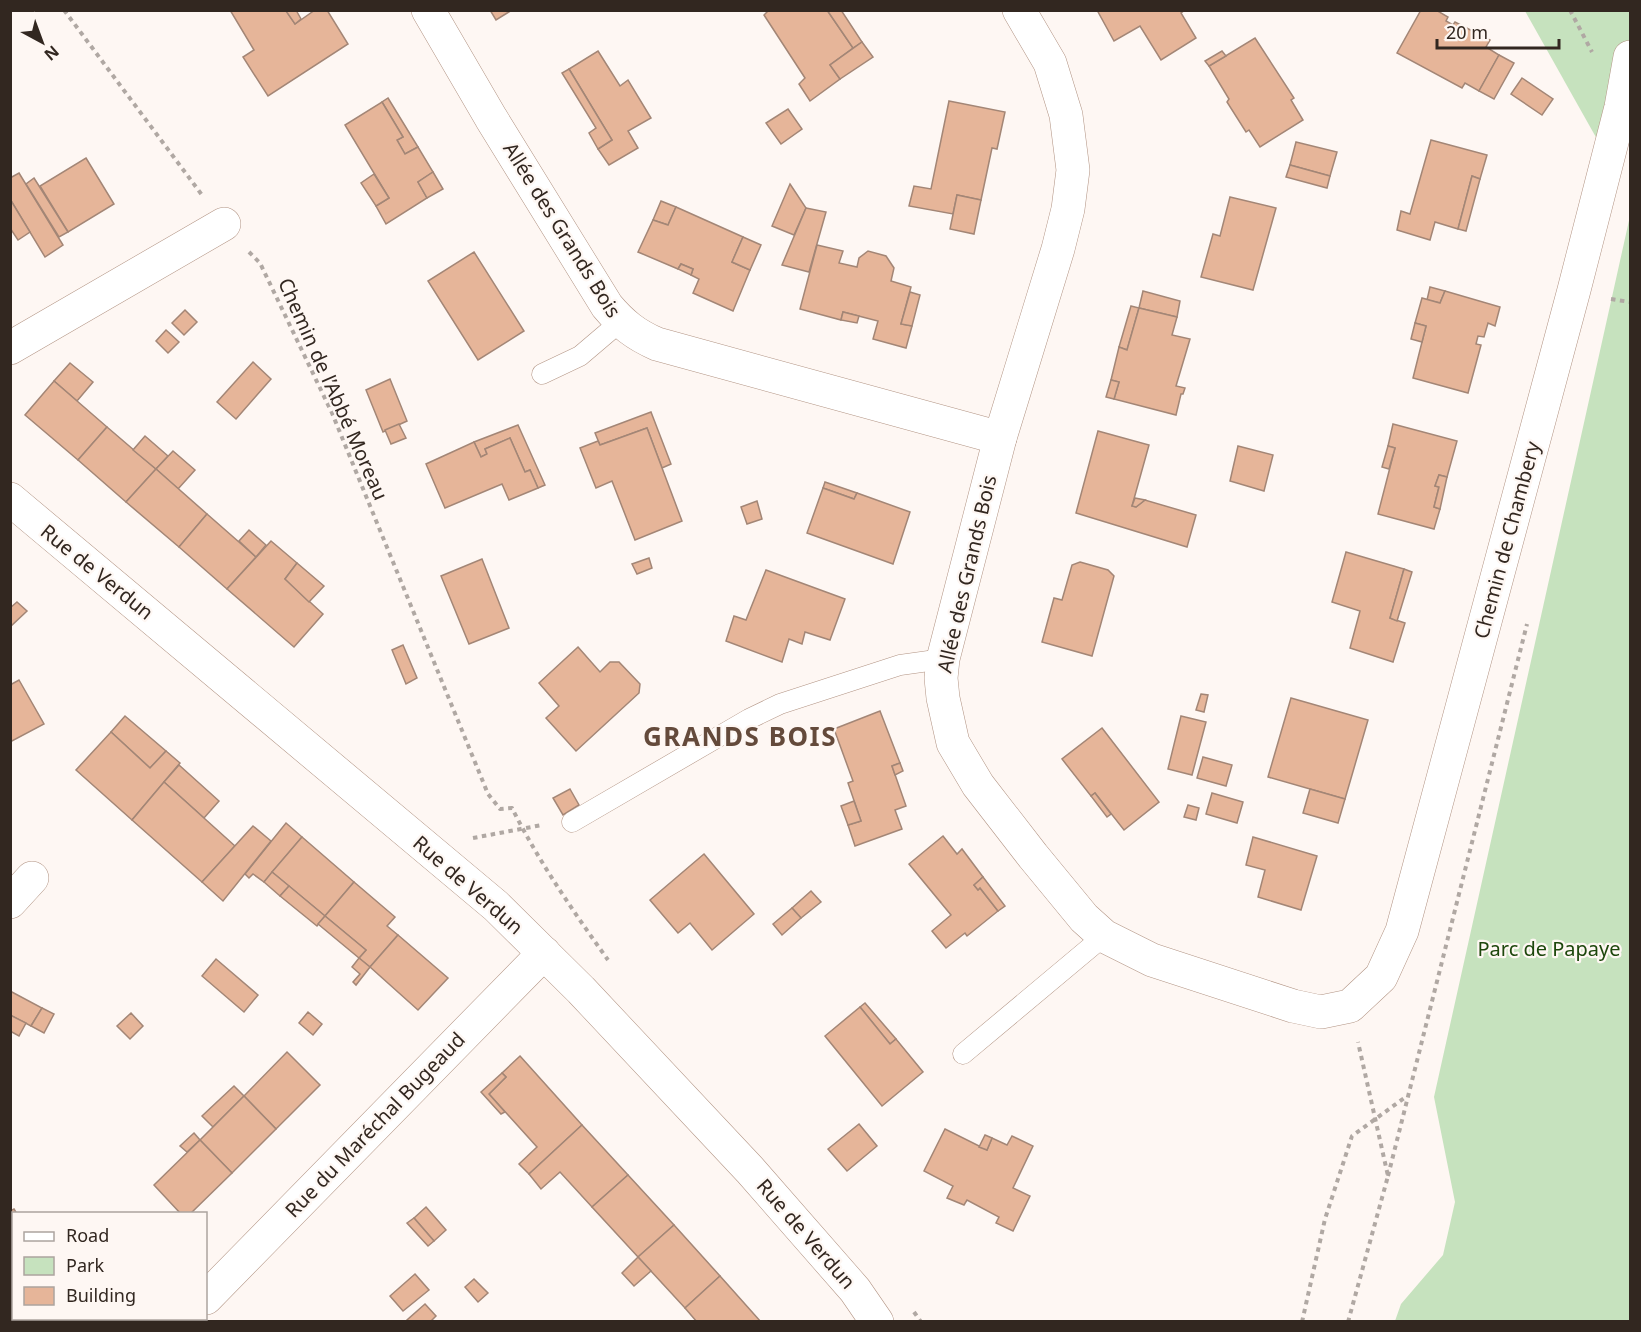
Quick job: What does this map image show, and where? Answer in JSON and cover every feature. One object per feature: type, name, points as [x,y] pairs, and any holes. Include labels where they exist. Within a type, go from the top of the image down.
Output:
[{"type":"street","name":"Allée des Grands Bois","points":[[428,10],[491,118],[607,306],[620,322],[639,337],[657,345],[1000,438]]},
{"type":"street","name":"Allée des Grands Bois","points":[[1019,10],[1050,63],[1066,115],[1073,170],[1068,209],[1058,249],[1000,438],[943,658],[941,678],[943,698],[953,743],[978,785],[1033,856],[1084,918],[1104,936],[1152,960],[1293,1006],[1321,1012],[1350,1006]]},
{"type":"street","name":"Chemin de Chambery","points":[[1350,1006],[1381,977],[1402,931],[1622,106],[1630,57]]},
{"type":"street","points":[[10,348],[224,224]]},
{"type":"street","name":"Rue de Verdun","points":[[10,499],[496,906],[544,953],[750,1170],[855,1290],[877,1322]]},
{"type":"street","points":[[10,902],[33,878]]},
{"type":"street","name":"Rue du Maréchal Bugeaud","points":[[207,1297],[544,953]]},
{"type":"lane","points":[[543,374],[580,356],[620,322]]},
{"type":"lane","points":[[572,822],[749,719],[780,704],[900,665],[943,658]]},
{"type":"lane","points":[[963,1054],[1104,936]]},
{"type":"path","name":"Chemin de l’Abbé Moreau","points":[[64,10],[224,224],[260,263],[332,413],[488,794],[500,809],[512,808]]},
{"type":"path","points":[[1348,1322],[1388,1176],[1527,622]]},
{"type":"path","points":[[1350,1006],[1388,1176]]},
{"type":"path","points":[[1302,1322],[1325,1219],[1352,1136],[1408,1096]]},
{"type":"green space","points":[[1525,11],[1630,11],[1630,144],[1602,148]]},
{"type":"green space","name":"Parc de Papaye","points":[[1630,216],[1630,1321],[1395,1321],[1401,1304],[1443,1255],[1455,1202],[1434,1097]]},
{"type":"building","points":[[230,10],[286,10],[295,24],[315,10],[327,10],[348,44],[268,96],[243,57],[254,50]]},
{"type":"building","points":[[296,10],[301,19],[295,24],[286,11]]},
{"type":"building","points":[[490,10],[512,10],[496,20]]},
{"type":"building","points":[[769,10],[827,10],[853,48],[830,65],[840,79],[810,101],[799,84],[805,78],[764,15]]},
{"type":"building","points":[[827,10],[841,10],[862,42],[853,48]]},
{"type":"building","points":[[1097,10],[1185,10],[1181,13],[1196,38],[1161,60],[1140,26],[1114,41]]},
{"type":"building","points":[[1421,10],[1436,10],[1448,17],[1446,21],[1453,25],[1455,22],[1490,40],[1486,47],[1499,55],[1479,91],[1465,83],[1462,88],[1397,53]]},
{"type":"building","points":[[1255,38],[1294,98],[1291,100],[1303,120],[1260,147],[1249,130],[1246,132],[1227,102],[1229,99],[1209,66]]},
{"type":"building","points":[[862,42],[873,57],[840,79],[830,65]]},
{"type":"building","points":[[598,51],[620,86],[628,80],[651,118],[628,131],[638,148],[609,165],[598,149],[612,140],[569,69]]},
{"type":"building","points":[[1222,51],[1226,56],[1209,66],[1205,61]]},
{"type":"building","points":[[1499,55],[1514,63],[1494,99],[1479,91]]},
{"type":"building","points":[[569,69],[612,140],[598,149],[589,133],[596,128],[562,73]]},
{"type":"building","points":[[1522,78],[1553,99],[1542,115],[1511,94]]},
{"type":"building","points":[[388,98],[418,147],[405,154],[397,140],[403,137],[382,102]]},
{"type":"building","points":[[949,101],[1005,112],[997,149],[992,148],[981,200],[957,195],[953,214],[909,206],[914,186],[931,189]]},
{"type":"building","points":[[382,102],[403,137],[397,140],[405,154],[418,147],[433,172],[418,182],[427,198],[386,224],[376,206],[389,198],[345,125]]},
{"type":"building","points":[[788,109],[802,129],[781,144],[766,123]]},
{"type":"building","points":[[1431,140],[1487,155],[1480,179],[1472,176],[1458,229],[1435,222],[1430,240],[1397,230],[1401,211],[1410,214]]},
{"type":"building","points":[[1296,142],[1337,152],[1330,176],[1290,165]]},
{"type":"building","points":[[86,158],[114,204],[68,232],[40,186]]},
{"type":"building","points":[[1290,165],[1330,176],[1327,188],[1286,177]]},
{"type":"building","points":[[433,172],[443,189],[427,198],[418,182]]},
{"type":"building","points":[[19,173],[63,245],[45,257],[10,199],[10,178]]},
{"type":"building","points":[[374,174],[389,198],[376,206],[361,183]]},
{"type":"building","points":[[1472,176],[1480,179],[1466,231],[1458,229]]},
{"type":"building","points":[[34,178],[68,232],[59,237],[26,184]]},
{"type":"building","points":[[790,184],[806,208],[794,235],[772,226]]},
{"type":"building","points":[[957,195],[981,200],[974,234],[950,229]]},
{"type":"building","points":[[1230,197],[1276,208],[1253,290],[1201,277],[1213,234],[1220,236]]},
{"type":"building","points":[[10,199],[30,232],[18,240],[10,228]]},
{"type":"building","points":[[661,201],[676,207],[668,225],[653,220]]},
{"type":"building","points":[[676,207],[743,237],[732,262],[750,270],[733,311],[693,293],[699,279],[691,275],[693,269],[681,264],[678,269],[638,252],[653,220],[668,225]]},
{"type":"building","points":[[806,208],[826,212],[809,272],[782,265]]},
{"type":"building","points":[[743,237],[761,245],[750,270],[732,262]]},
{"type":"building","points":[[817,245],[843,251],[839,263],[857,267],[859,258],[868,251],[886,256],[894,268],[891,281],[911,287],[901,324],[912,326],[906,348],[873,339],[878,321],[843,312],[841,320],[800,309]]},
{"type":"building","points":[[474,252],[524,331],[478,360],[428,281]]},
{"type":"building","points":[[681,264],[693,269],[691,275],[678,269]]},
{"type":"building","points":[[1430,287],[1445,291],[1440,303],[1427,300]]},
{"type":"building","points":[[1143,291],[1180,301],[1177,317],[1139,308]]},
{"type":"building","points":[[1445,291],[1500,307],[1495,326],[1488,323],[1484,337],[1478,336],[1476,344],[1481,345],[1468,393],[1413,378],[1426,326],[1415,323],[1422,298],[1440,303]]},
{"type":"building","points":[[910,292],[920,295],[912,326],[901,324]]},
{"type":"building","points":[[1131,306],[1139,308],[1127,350],[1119,347]]},
{"type":"building","points":[[1139,308],[1177,317],[1172,335],[1190,339],[1176,386],[1185,388],[1181,394],[1176,415],[1114,399],[1119,382],[1111,380],[1119,347],[1127,350]]},
{"type":"building","points":[[185,310],[197,322],[184,335],[172,323]]},
{"type":"building","points":[[843,312],[859,316],[857,323],[841,320]]},
{"type":"building","points":[[1415,323],[1426,326],[1422,342],[1411,339]]},
{"type":"building","points":[[166,330],[179,342],[168,353],[156,341]]},
{"type":"building","points":[[253,362],[271,379],[236,419],[217,402]]},
{"type":"building","points":[[70,363],[93,382],[77,401],[54,381]]},
{"type":"building","points":[[390,379],[407,421],[383,432],[366,390]]},
{"type":"building","points":[[1111,380],[1119,382],[1114,399],[1106,397]]},
{"type":"building","points":[[54,381],[107,427],[78,460],[25,415]]},
{"type":"building","points":[[651,412],[671,464],[662,468],[647,428],[600,445],[595,433]]},
{"type":"building","points":[[399,424],[406,438],[391,444],[385,430]]},
{"type":"building","points":[[1393,424],[1457,441],[1447,477],[1439,475],[1435,486],[1439,487],[1434,507],[1440,509],[1434,529],[1378,514],[1395,448],[1388,446]]},
{"type":"building","points":[[518,425],[545,485],[538,488],[530,470],[525,472],[510,438],[485,449],[487,454],[481,457],[474,442]]},
{"type":"building","points":[[107,427],[156,469],[126,502],[78,460]]},
{"type":"building","points":[[647,428],[682,521],[635,540],[612,481],[596,488],[580,448],[598,441],[600,445]]},
{"type":"building","points":[[1098,431],[1149,445],[1132,506],[1136,507],[1145,500],[1196,515],[1187,547],[1076,513]]},
{"type":"building","points":[[145,436],[168,456],[156,469],[133,450]]},
{"type":"building","points":[[510,438],[525,472],[530,470],[538,488],[509,500],[502,484],[445,508],[426,464],[474,442],[481,457],[487,454],[485,449]]},
{"type":"building","points":[[1238,446],[1273,455],[1264,491],[1230,481]]},
{"type":"building","points":[[1388,446],[1395,448],[1389,469],[1382,467]]},
{"type":"building","points":[[173,451],[195,470],[178,489],[156,469]]},
{"type":"building","points":[[156,469],[207,514],[179,547],[126,502]]},
{"type":"building","points":[[1439,475],[1447,477],[1440,509],[1434,507],[1439,487],[1435,486]]},
{"type":"building","points":[[825,482],[857,493],[854,499],[823,488]]},
{"type":"building","points":[[823,488],[854,499],[857,493],[910,512],[893,564],[807,533]]},
{"type":"building","points":[[1135,498],[1145,500],[1136,507],[1132,506]]},
{"type":"building","points":[[757,501],[762,519],[747,524],[741,507]]},
{"type":"building","points":[[207,514],[256,557],[227,589],[179,547]]},
{"type":"building","points":[[249,530],[266,545],[256,557],[239,541]]},
{"type":"building","points":[[271,541],[297,563],[285,579],[323,614],[294,647],[227,589]]},
{"type":"building","points":[[1346,552],[1404,569],[1390,618],[1405,623],[1393,662],[1350,648],[1360,611],[1332,602]]},
{"type":"building","points":[[649,558],[652,568],[637,574],[632,564]]},
{"type":"building","points":[[482,559],[509,628],[469,644],[441,576]]},
{"type":"building","points":[[1080,562],[1108,570],[1114,576],[1092,656],[1042,642],[1054,598],[1062,600],[1072,565]]},
{"type":"building","points":[[297,563],[324,586],[309,602],[285,579]]},
{"type":"building","points":[[1404,569],[1412,572],[1397,621],[1390,618]]},
{"type":"building","points":[[766,570],[845,599],[830,640],[805,632],[802,644],[789,639],[782,662],[726,641],[734,616],[746,620]]},
{"type":"building","points":[[17,602],[27,611],[11,626],[10,608]]},
{"type":"building","points":[[403,645],[417,678],[406,684],[392,650]]},
{"type":"building","points":[[578,647],[600,672],[610,662],[619,662],[640,684],[639,693],[576,751],[546,718],[559,706],[539,683]]},
{"type":"building","points":[[19,680],[44,724],[10,742],[10,685]]},
{"type":"building","points":[[1201,694],[1208,695],[1204,712],[1196,710]]},
{"type":"building","points":[[1291,698],[1368,720],[1345,799],[1268,777]]},
{"type":"building","points":[[880,711],[900,763],[892,766],[906,806],[895,810],[902,829],[855,846],[848,825],[861,821],[848,783],[853,781],[834,729]]},
{"type":"building","points":[[125,716],[166,751],[150,768],[111,732]]},
{"type":"building","points":[[1181,716],[1206,722],[1192,775],[1168,769]]},
{"type":"building","points":[[1102,728],[1159,802],[1124,830],[1095,793],[1091,796],[1062,759]]},
{"type":"building","points":[[111,732],[150,768],[166,751],[180,763],[132,820],[76,770]]},
{"type":"building","points":[[1203,757],[1232,765],[1226,786],[1197,778]]},
{"type":"building","points":[[900,763],[903,771],[895,775],[892,766]]},
{"type":"building","points":[[179,765],[219,801],[204,818],[164,782]]},
{"type":"building","points":[[164,782],[235,846],[202,882],[132,820]]},
{"type":"building","points":[[570,789],[579,805],[563,815],[553,798]]},
{"type":"building","points":[[1310,789],[1345,799],[1338,823],[1303,813]]},
{"type":"building","points":[[1095,793],[1111,814],[1107,817],[1091,796]]},
{"type":"building","points":[[1212,793],[1243,802],[1237,823],[1206,814]]},
{"type":"building","points":[[854,801],[861,821],[848,825],[841,806]]},
{"type":"building","points":[[1188,805],[1199,808],[1196,820],[1184,817]]},
{"type":"building","points":[[286,823],[302,837],[264,882],[253,874],[249,878],[245,874]]},
{"type":"building","points":[[253,826],[271,841],[223,901],[202,882]]},
{"type":"building","points":[[943,836],[957,854],[962,849],[983,877],[974,885],[978,890],[980,888],[998,911],[967,936],[965,933],[946,948],[932,931],[951,915],[909,864]]},
{"type":"building","points":[[302,837],[354,882],[325,916],[272,872]]},
{"type":"building","points":[[1253,837],[1317,856],[1301,910],[1258,897],[1265,870],[1246,865]]},
{"type":"building","points":[[704,854],[754,914],[712,950],[690,923],[678,933],[650,900]]},
{"type":"building","points":[[272,872],[289,886],[280,896],[264,882]]},
{"type":"building","points":[[983,877],[1005,906],[998,911],[980,888],[978,890],[974,885]]},
{"type":"building","points":[[354,882],[395,917],[387,926],[398,935],[370,967],[359,958],[366,950],[325,916]]},
{"type":"building","points":[[289,886],[325,916],[317,926],[280,896]]},
{"type":"building","points":[[811,891],[821,902],[801,918],[792,908]]},
{"type":"building","points":[[792,908],[801,918],[782,935],[773,924]]},
{"type":"building","points":[[325,916],[366,950],[359,958],[318,924]]},
{"type":"building","points":[[398,935],[448,978],[418,1010],[370,967]]},
{"type":"building","points":[[359,958],[370,967],[356,985],[353,982],[360,974],[352,967]]},
{"type":"building","points":[[216,959],[258,995],[244,1012],[202,976]]},
{"type":"building","points":[[10,991],[42,1008],[31,1026],[10,1015]]},
{"type":"building","points":[[865,1003],[896,1039],[890,1044],[860,1007]]},
{"type":"building","points":[[860,1007],[890,1044],[896,1039],[923,1072],[882,1106],[825,1036]]},
{"type":"building","points":[[42,1008],[54,1014],[44,1033],[31,1026]]},
{"type":"building","points":[[308,1012],[322,1024],[313,1035],[299,1023]]},
{"type":"building","points":[[131,1013],[143,1026],[130,1039],[117,1026]]},
{"type":"building","points":[[10,1015],[26,1023],[19,1036],[10,1031]]},
{"type":"building","points":[[287,1052],[320,1085],[276,1129],[244,1096]]},
{"type":"building","points":[[520,1056],[582,1125],[529,1174],[519,1164],[537,1147],[489,1094],[506,1077],[502,1073]]},
{"type":"building","points":[[502,1073],[506,1077],[489,1094],[505,1112],[501,1114],[481,1092]]},
{"type":"building","points":[[234,1086],[244,1096],[213,1127],[202,1116]]},
{"type":"building","points":[[244,1096],[276,1129],[232,1173],[200,1140]]},
{"type":"building","points":[[859,1124],[877,1146],[847,1171],[828,1149]]},
{"type":"building","points":[[582,1125],[628,1175],[592,1207],[560,1172],[541,1189],[529,1174]]},
{"type":"building","points":[[945,1129],[987,1150],[992,1138],[1007,1145],[1012,1136],[1033,1146],[1013,1188],[1030,1196],[1013,1231],[996,1223],[999,1217],[967,1200],[964,1205],[947,1198],[953,1186],[924,1171]]},
{"type":"building","points":[[194,1133],[200,1140],[187,1152],[180,1146]]},
{"type":"building","points":[[985,1135],[992,1138],[987,1150],[979,1147]]},
{"type":"building","points":[[200,1140],[232,1173],[192,1212],[179,1212],[154,1185]]},
{"type":"building","points":[[628,1175],[674,1225],[638,1257],[592,1207]]},
{"type":"building","points":[[426,1207],[446,1230],[434,1241],[414,1218]]},
{"type":"building","points":[[14,1209],[16,1212],[12,1212],[12,1285],[10,1286],[10,1211]]},
{"type":"building","points":[[414,1218],[434,1241],[428,1246],[407,1223]]},
{"type":"building","points":[[674,1225],[720,1276],[685,1308],[638,1257]]},
{"type":"building","points":[[638,1257],[651,1271],[634,1286],[622,1273]]},
{"type":"building","points":[[415,1274],[429,1290],[403,1311],[390,1296]]},
{"type":"building","points":[[720,1276],[761,1322],[697,1322],[685,1308]]},
{"type":"building","points":[[474,1279],[488,1293],[478,1302],[465,1287]]},
{"type":"building","points":[[425,1304],[436,1316],[430,1322],[408,1322],[407,1320]]},
{"type":"building","points":[[28,1320],[79,1320],[80,1322],[29,1322]]},
{"type":"district","name":"GRANDS BOIS","points":[[740,737]]}]
